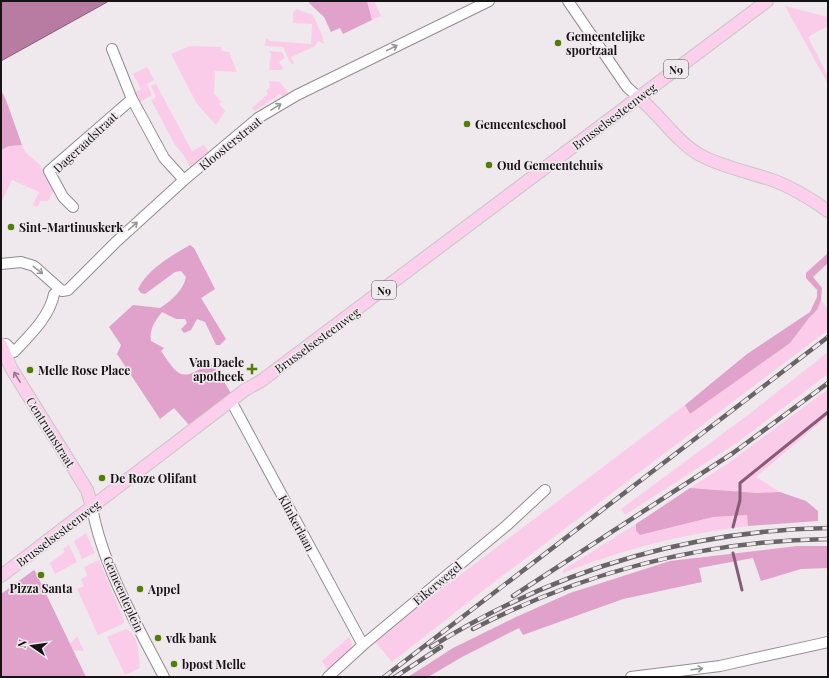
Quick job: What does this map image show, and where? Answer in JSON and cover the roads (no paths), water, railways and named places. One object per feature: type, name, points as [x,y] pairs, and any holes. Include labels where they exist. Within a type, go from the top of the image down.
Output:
[{"type":"main road","name":"Brusselsesteenweg","points":[[1,576],[231,401],[275,371],[351,315],[767,1]]},
{"type":"main road","points":[[638,97],[651,107],[688,147],[700,155],[774,181],[794,190],[828,211]]},
{"type":"main road","name":"Centrumstraat","points":[[4,344],[4,360],[11,368],[88,490],[92,507]]},
{"type":"street","name":"Kloosterstraat","points":[[1,264],[21,262],[34,266],[62,291],[68,290],[117,241],[184,180],[258,118],[293,97],[469,5],[489,1]]},
{"type":"street","points":[[568,1],[627,86],[638,97]]},
{"type":"street","points":[[112,49],[132,99],[164,158],[184,180]]},
{"type":"street","name":"Dageraadstraat","points":[[73,207],[63,196],[50,171],[132,99]]},
{"type":"street","points":[[4,344],[14,352],[28,338],[52,305],[54,294]]},
{"type":"street","name":"Klinkerlaan","points":[[231,401],[363,645]]},
{"type":"street","name":"Eikerwegel","points":[[328,677],[363,645],[506,526],[545,490]]},
{"type":"street","name":"Gemeenteplein","points":[[92,507],[96,528],[106,554],[135,621],[164,677]]},
{"type":"street","points":[[631,677],[720,666],[828,642]]},
{"type":"waterway","points":[[733,527],[740,500],[740,483],[828,412]]},
{"type":"waterway","points":[[733,553],[742,590]]},
{"type":"railway","points":[[384,677],[828,337]]},
{"type":"railway","points":[[513,596],[733,453],[828,383]]},
{"type":"railway","points":[[431,647],[477,620],[524,597],[572,577],[621,560],[671,547],[722,537],[775,531],[828,528]]},
{"type":"railway","points":[[473,629],[557,591],[645,563],[690,553],[736,546],[782,541],[828,539]]},
{"type":"railway","points":[[395,677],[441,647]]},
{"type":"place","name":"Gemeentelijke sportzaal","points":[[558,43]]},
{"type":"place","name":"Gemeenteschool","points":[[467,124]]},
{"type":"place","name":"Oud Gemeentehuis","points":[[489,165]]},
{"type":"place","name":"Sint-Martinuskerk","points":[[11,227]]},
{"type":"place","name":"Van Daele apotheek","points":[[252,369]]},
{"type":"place","name":"Melle Rose Place","points":[[30,370]]},
{"type":"place","name":"De Roze Olifant","points":[[102,478]]},
{"type":"place","name":"Pizza Santa","points":[[41,575]]},
{"type":"place","name":"Appel","points":[[140,589]]},
{"type":"place","name":"vdk bank","points":[[158,638]]},
{"type":"place","name":"bpost Melle","points":[[174,664]]}]
